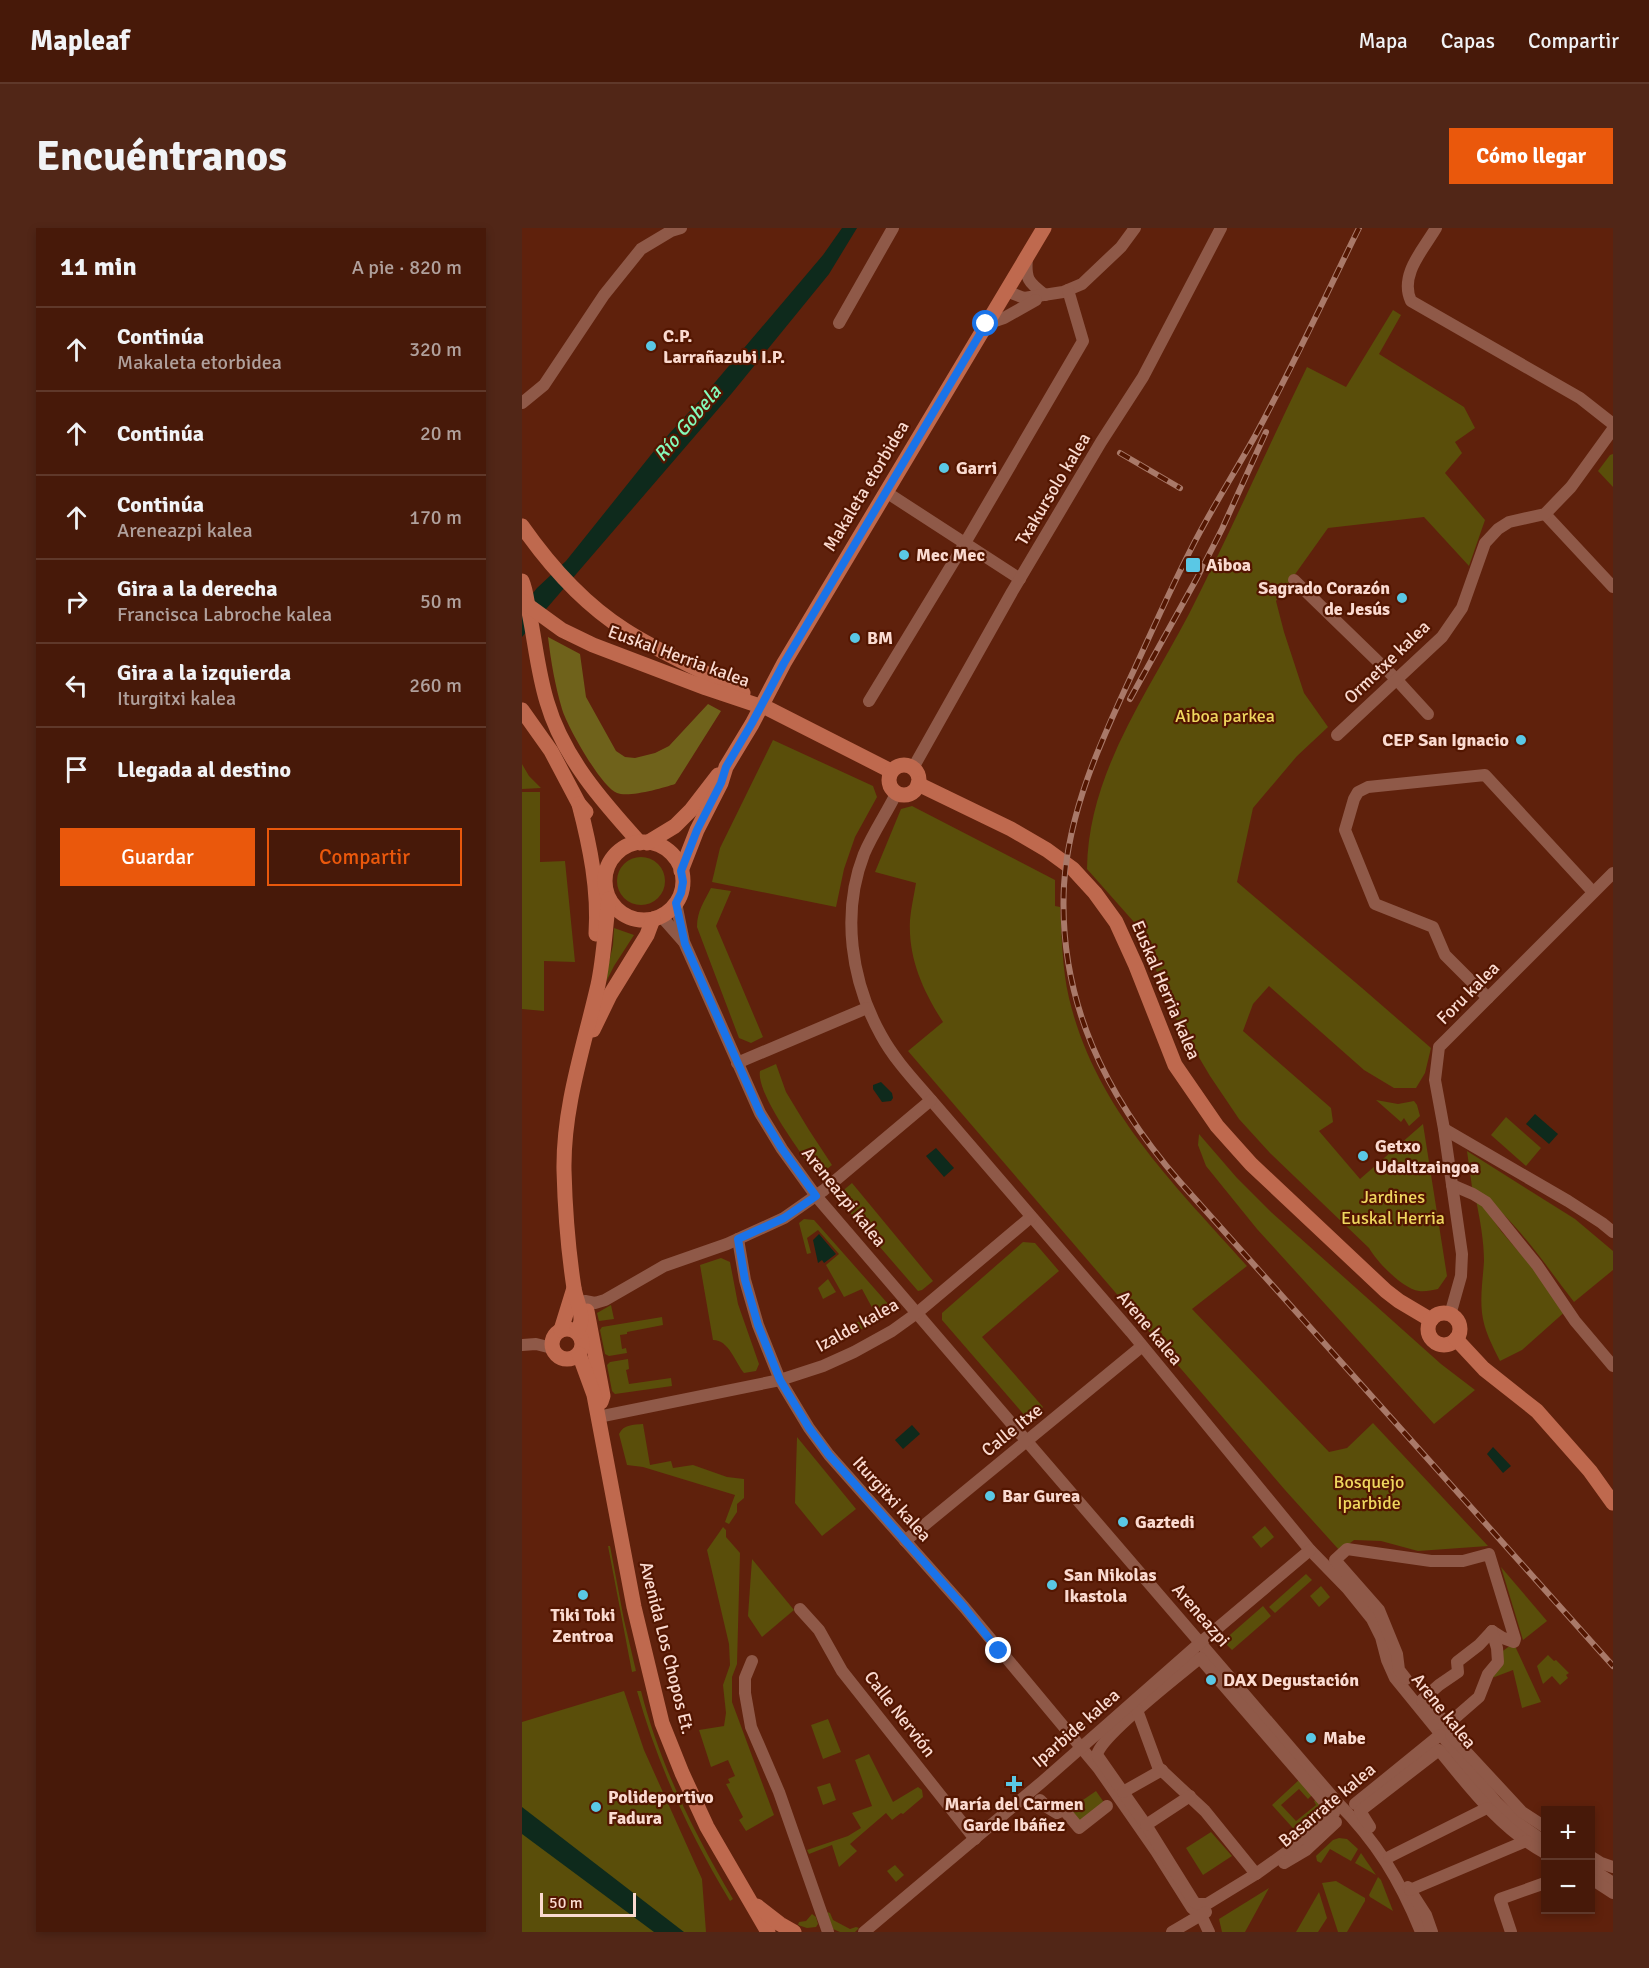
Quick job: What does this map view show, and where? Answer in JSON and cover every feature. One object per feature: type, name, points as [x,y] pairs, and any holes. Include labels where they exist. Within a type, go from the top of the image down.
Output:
[{"type":"street","points":[[522,403],[544,385],[604,295],[641,249],[671,231],[681,228]]},
{"type":"street","points":[[839,323],[893,228]]},
{"type":"street","name":"Makaleta etorbidea","points":[[681,871],[726,767],[784,663],[1044,228]]},
{"type":"street","points":[[1006,291],[1024,298],[1046,295],[1082,285],[1122,247],[1135,228]]},
{"type":"street","name":"Txakursolo kalea","points":[[913,768],[1020,579],[1143,376],[1221,228]]},
{"type":"street","points":[[1436,228],[1409,272],[1406,285],[1411,301],[1580,398],[1613,424]]},
{"type":"street","points":[[1027,256],[1025,273],[1033,285],[1046,295]]},
{"type":"street","points":[[869,701],[1083,341],[1068,290]]},
{"type":"street","points":[[986,324],[1004,318],[1046,295]]},
{"type":"street","points":[[1613,429],[1571,487],[1545,513],[1613,587]]},
{"type":"street","points":[[886,492],[1020,579]]},
{"type":"street","name":"Ormetxe kalea","points":[[1337,735],[1442,637],[1462,608],[1485,543],[1498,529],[1509,522],[1545,513]]},
{"type":"street","points":[[522,525],[544,557],[597,609],[625,630],[769,709]]},
{"type":"street","points":[[1294,580],[1396,679],[1428,714]]},
{"type":"street","points":[[523,582],[546,702],[571,755],[605,804],[644,843]]},
{"type":"street","name":"Euskal Herria kalea","points":[[522,601],[562,630],[593,645],[769,709],[891,771]]},
{"type":"street","points":[[522,710],[551,751],[579,804],[589,816],[596,834],[609,899],[623,914],[632,919],[657,918]]},
{"type":"street","points":[[904,764],[913,768],[919,776],[918,784],[911,793],[896,794],[889,781],[891,771],[904,764]]},
{"type":"street","name":"Makaleta etorbidea","points":[[644,843],[675,826],[726,767]]},
{"type":"street","points":[[1488,998],[1445,955],[1433,927],[1375,903],[1345,830],[1358,792],[1368,787],[1485,775],[1593,892]]},
{"type":"street","name":"Euskal Herria kalea","points":[[918,784],[1011,829],[1047,850],[1073,869],[1095,892],[1116,922],[1175,1065],[1217,1126],[1251,1164],[1386,1291],[1431,1320]]},
{"type":"street","name":"Arene kalea","points":[[896,794],[864,856],[854,891],[851,938],[855,964],[867,1008],[887,1045],[903,1067],[1310,1550],[1347,1588],[1372,1619],[1395,1677],[1440,1735],[1496,1802],[1518,1823],[1541,1839]]},
{"type":"street","points":[[579,804],[589,846],[596,927],[591,987],[580,1026],[581,1053]]},
{"type":"street","points":[[581,1053],[610,994],[657,918],[676,903],[683,882],[681,871],[672,855],[656,845],[644,843],[628,846],[617,853],[609,863],[605,875]]},
{"type":"street","name":"Foru kalea","points":[[1450,1315],[1461,1276],[1462,1254],[1435,1080],[1439,1047],[1593,892],[1610,882]]},
{"type":"street","points":[[572,1357],[582,1345],[577,1332],[581,1323],[581,1313],[574,1284],[566,1210],[564,1163],[570,1100],[598,985],[609,899]]},
{"type":"street","name":"Areneazpi kalea","points":[[676,903],[684,942],[760,1113],[782,1149],[816,1196],[1028,1441]]},
{"type":"street","name":"Areneazpi kalea","points":[[657,918],[684,942]]},
{"type":"street","points":[[738,1063],[867,1008]]},
{"type":"street","points":[[585,1301],[595,1303],[605,1300],[664,1266],[738,1239],[784,1218],[816,1196],[931,1100]]},
{"type":"street","points":[[1444,1129],[1568,1201],[1613,1232]]},
{"type":"street","points":[[1452,1185],[1486,1202],[1537,1265],[1575,1321],[1613,1366]]},
{"type":"street","name":"Izalde kalea","points":[[598,1417],[780,1380],[823,1366],[854,1352],[892,1331],[917,1312],[1031,1217]]},
{"type":"street","name":"Iturgitxi kalea","points":[[738,1239],[745,1280],[758,1325],[780,1380],[809,1428],[829,1455],[964,1607],[1099,1769],[1192,1908],[1202,1915],[1209,1932]]},
{"type":"street","points":[[574,1284],[581,1286],[585,1301],[603,1396],[598,1417]]},
{"type":"street","points":[[574,1284],[561,1330],[554,1336],[552,1348],[557,1356],[572,1357],[585,1374],[594,1395],[598,1417]]},
{"type":"street","points":[[1439,1314],[1450,1315],[1459,1325],[1459,1335],[1448,1345],[1437,1344],[1432,1340],[1428,1330],[1431,1320],[1439,1314]]},
{"type":"street","points":[[561,1330],[577,1332]]},
{"type":"street","points":[[1456,1339],[1484,1369],[1537,1411],[1590,1471],[1613,1503]]},
{"type":"street","points":[[522,1345],[536,1344],[552,1348]]},
{"type":"street","name":"Calle Itxe","points":[[906,1541],[1141,1347]]},
{"type":"street","name":"Avenida Los Chopos Et.","points":[[598,1417],[634,1607],[662,1723],[707,1827],[768,1932]]},
{"type":"street","name":"Areneazpi","points":[[1028,1441],[1358,1823],[1383,1855],[1411,1907],[1420,1932]]},
{"type":"street","points":[[1492,1631],[1514,1642],[1489,1554],[1464,1561],[1431,1561],[1347,1549],[1335,1560],[1379,1610],[1397,1654],[1399,1670],[1422,1700],[1446,1730],[1522,1812],[1541,1824]]},
{"type":"street","name":"Iparbide kalea","points":[[864,1932],[1082,1748],[1201,1642],[1310,1550]]},
{"type":"street","name":"Calle Nervión","points":[[800,1609],[819,1630],[842,1671],[975,1839]]},
{"type":"street","points":[[1422,1700],[1458,1672],[1457,1662],[1479,1646],[1492,1631]]},
{"type":"street","points":[[1422,1700],[1448,1724],[1479,1697],[1488,1674],[1498,1662],[1492,1631]]},
{"type":"street","points":[[1200,1658],[1334,1813],[1298,1844],[1256,1874],[1207,1904],[1198,1904],[1123,1792],[1097,1755],[1098,1750],[1137,1710],[1200,1658]]},
{"type":"street","points":[[752,1661],[745,1678],[751,1727],[782,1801],[828,1932]]},
{"type":"street","points":[[1137,1710],[1158,1767],[1205,1811],[1256,1874]]},
{"type":"street","name":"Basarrate kalea","points":[[1172,1932],[1306,1850],[1347,1812],[1440,1735]]},
{"type":"street","points":[[1432,1932],[1426,1915],[1360,1811],[1439,1750],[1486,1808],[1541,1850]]},
{"type":"street","points":[[1123,1792],[1162,1770]]},
{"type":"street","points":[[1146,1825],[1190,1796]]},
{"type":"street","points":[[1040,1800],[1057,1813],[1064,1810],[1079,1828],[1107,1806]]},
{"type":"street","points":[[1389,1857],[1486,1808]]},
{"type":"street","points":[[1410,1890],[1526,1841]]},
{"type":"street","points":[[1595,1859],[1613,1867]]},
{"type":"street","points":[[1595,1871],[1613,1883]]},
{"type":"street","points":[[1595,1881],[1613,1893]]},
{"type":"street","points":[[1511,1932],[1500,1899],[1541,1884]]},
{"type":"street","name":"Avenida Los Chopos Et.","points":[[746,1896],[780,1924],[794,1932]]},
{"type":"green space","name":"Aiboa parkea","points":[[1393,310],[1401,315],[1379,354],[1464,407],[1475,428],[1455,442],[1462,453],[1445,473],[1485,520],[1469,566],[1424,517],[1328,528],[1276,601],[1304,693],[1328,727],[1297,756],[1253,808],[1237,882],[1431,1048],[1425,1073],[1416,1088],[1394,1088],[1364,1070],[1269,986],[1253,1004],[1243,1031],[1331,1108],[1333,1122],[1319,1131],[1360,1179],[1423,1124],[1447,1276],[1438,1289],[1424,1291],[1413,1289],[1391,1274],[1369,1248],[1270,1153],[1239,1119],[1172,1012],[1141,930],[1087,869],[1090,834],[1097,800],[1123,736],[1189,614],[1307,367],[1346,387]]},
{"type":"green space","points":[[1613,454],[1613,487],[1598,471]]},
{"type":"green space","points":[[773,740],[873,786],[877,797],[855,837],[844,869],[836,907],[712,882],[720,848]]},
{"type":"green space","points":[[522,764],[529,776],[541,788],[522,789]]},
{"type":"green space","points":[[522,792],[540,792],[540,862],[565,861],[575,962],[544,961],[544,1011],[522,1009]]},
{"type":"green space","name":"Bosquejo Iparbide","points":[[912,806],[1055,880],[1055,906],[1060,907],[1069,998],[1081,1038],[1098,1075],[1117,1110],[1140,1143],[1247,1266],[1192,1309],[1329,1452],[1347,1448],[1373,1423],[1488,1546],[1418,1551],[1381,1541],[1354,1540],[1340,1551],[908,1051],[943,1022],[923,986],[914,961],[910,920],[916,883],[875,872],[901,809]]},
{"type":"green space","points":[[636,857],[646,857],[661,867],[665,881],[664,890],[655,901],[646,905],[636,905],[621,895],[617,886],[617,876],[627,861]]},
{"type":"green space","points":[[711,888],[731,891],[716,926],[763,1037],[751,1043],[739,1038],[697,927],[703,902]]},
{"type":"green space","points":[[614,928],[634,935],[603,988],[613,945]]},
{"type":"green space","points":[[776,1064],[786,1092],[832,1165],[821,1174],[810,1166],[796,1146],[764,1092],[760,1071]]},
{"type":"green space","points":[[1376,1100],[1398,1104],[1414,1101],[1420,1116],[1409,1126],[1404,1118],[1401,1122]]},
{"type":"green space","points":[[1506,1117],[1541,1148],[1526,1166],[1491,1135]]},
{"type":"green space","points":[[1199,1134],[1237,1178],[1271,1212],[1441,1364],[1475,1390],[1434,1424],[1257,1229],[1206,1166],[1198,1145]]},
{"type":"green space","points":[[1467,1151],[1575,1219],[1613,1251],[1613,1270],[1574,1302],[1514,1226],[1472,1187]]},
{"type":"green space","points":[[852,1183],[933,1281],[922,1290],[918,1291],[840,1201],[839,1194]]},
{"type":"green space","points":[[1476,1200],[1568,1309],[1522,1350],[1500,1361],[1486,1331],[1482,1313],[1484,1253]]},
{"type":"green space","points":[[804,1219],[814,1220],[889,1305],[888,1314],[839,1342],[835,1334],[875,1313],[862,1289],[844,1297],[826,1265],[839,1254],[818,1230],[807,1238],[811,1253],[807,1254],[799,1223]]},
{"type":"green space","points":[[1023,1242],[1035,1243],[1059,1271],[982,1337],[1043,1407],[1031,1419],[1026,1417],[942,1320],[942,1313]]},
{"type":"green space","points":[[721,1258],[730,1262],[738,1304],[759,1364],[756,1371],[744,1373],[727,1348],[719,1341],[713,1340],[700,1265]]},
{"type":"green space","points":[[828,1279],[836,1292],[823,1299],[818,1288]]},
{"type":"green space","points":[[611,1305],[614,1319],[599,1321],[597,1313]]},
{"type":"green space","points":[[662,1317],[663,1325],[620,1335],[622,1349],[626,1348],[627,1353],[609,1356],[605,1354],[600,1330],[602,1327]]},
{"type":"green space","points":[[628,1359],[629,1369],[626,1370],[629,1384],[671,1378],[672,1386],[615,1394],[612,1391],[607,1365],[610,1362]]},
{"type":"green space","points":[[643,1424],[650,1465],[671,1461],[673,1468],[693,1465],[727,1477],[744,1479],[744,1498],[737,1504],[737,1512],[729,1524],[725,1522],[735,1495],[643,1467],[627,1465],[619,1434],[626,1427]]},
{"type":"green space","points":[[797,1437],[856,1509],[822,1536],[795,1503]]},
{"type":"green space","points":[[1265,1526],[1274,1537],[1261,1548],[1252,1537]]},
{"type":"green space","points":[[723,1527],[726,1530],[726,1537],[740,1553],[737,1664],[732,1677],[732,1702],[774,1815],[746,1831],[739,1820],[743,1817],[726,1784],[730,1783],[728,1779],[735,1776],[728,1760],[711,1767],[699,1730],[724,1726],[726,1713],[723,1685],[730,1665],[729,1644],[707,1550]]},
{"type":"green space","points":[[608,1546],[610,1546],[636,1671],[632,1672]]},
{"type":"green space","points":[[752,1559],[794,1610],[762,1637],[748,1616]]},
{"type":"green space","points":[[1501,1567],[1547,1621],[1523,1640]]},
{"type":"green space","points":[[1306,1574],[1312,1580],[1275,1613],[1269,1607]]},
{"type":"green space","points":[[1321,1586],[1330,1597],[1319,1607],[1310,1596]]},
{"type":"green space","points":[[1263,1606],[1271,1616],[1232,1650],[1223,1641]]},
{"type":"green space","points":[[1511,1645],[1515,1646],[1541,1702],[1522,1708],[1513,1670],[1492,1678],[1500,1653]]},
{"type":"green space","points":[[1548,1655],[1569,1673],[1566,1675],[1568,1678],[1560,1685],[1552,1676],[1543,1684],[1537,1666]]},
{"type":"green space","name":"Polideportivo Fadura","points":[[624,1691],[644,1750],[702,1879],[706,1932],[522,1932],[522,1722]]},
{"type":"green space","points":[[637,1691],[641,1691],[658,1745],[679,1798],[733,1899],[730,1901],[676,1799],[645,1719]]},
{"type":"green space","points":[[828,1719],[841,1752],[823,1759],[811,1725]]},
{"type":"green space","points":[[869,1754],[893,1802],[918,1787],[922,1790],[923,1797],[892,1820],[886,1813],[850,1844],[857,1851],[839,1867],[832,1845],[809,1854],[807,1850],[848,1836],[861,1828],[852,1813],[872,1806],[855,1760]]},
{"type":"green space","points":[[1299,1780],[1312,1795],[1308,1799],[1299,1789],[1281,1805],[1296,1821],[1316,1805],[1314,1801],[1316,1799],[1324,1810],[1322,1817],[1301,1837],[1272,1805]]},
{"type":"green space","points":[[830,1783],[836,1800],[823,1805],[817,1787]]},
{"type":"green space","points":[[1096,1791],[1105,1804],[1078,1823],[1067,1811]]},
{"type":"green space","points":[[1211,1832],[1232,1856],[1203,1875],[1186,1848]]},
{"type":"green space","points":[[1347,1839],[1358,1849],[1351,1861],[1330,1849],[1321,1863],[1317,1861],[1316,1856],[1333,1840]]},
{"type":"green space","points":[[1361,1853],[1376,1875],[1355,1863]]},
{"type":"green space","points":[[895,1865],[904,1875],[896,1882],[887,1871]]},
{"type":"green space","points":[[1378,1877],[1381,1880],[1393,1911],[1369,1895]]},
{"type":"green space","points":[[1336,1881],[1365,1898],[1347,1932],[1338,1932],[1322,1883]]},
{"type":"green space","points":[[1269,1888],[1245,1932],[1222,1932],[1219,1919]]},
{"type":"green space","points":[[1319,1892],[1327,1918],[1318,1932],[1296,1932]]},
{"type":"green space","points":[[827,1912],[833,1920],[850,1929],[859,1928],[855,1932],[840,1932],[833,1929]]},
{"type":"green space","points":[[812,1914],[816,1917],[818,1924],[816,1927],[807,1928],[798,1925],[799,1922],[806,1921]]},
{"type":"shaded area","points":[[548,637],[580,654],[586,697],[616,751],[625,757],[635,758],[655,753],[669,746],[708,704],[721,711],[675,784],[646,792],[622,794],[617,793],[602,780],[577,741],[565,717]]},
{"type":"water","name":"Río Gobela","points":[[842,228],[857,228],[829,274],[732,393],[522,637],[522,607],[537,588],[566,561],[658,446],[823,255]]},
{"type":"water","points":[[881,1082],[892,1093],[891,1101],[882,1102],[873,1089],[873,1085]]},
{"type":"water","points":[[1535,1114],[1558,1134],[1549,1144],[1526,1124]]},
{"type":"water","points":[[936,1148],[954,1168],[944,1177],[926,1156]]},
{"type":"water","points":[[819,1234],[836,1254],[824,1263],[822,1260],[818,1263],[813,1240]]},
{"type":"water","points":[[912,1425],[920,1434],[903,1449],[895,1440]]},
{"type":"water","points":[[1493,1447],[1511,1466],[1503,1473],[1487,1454]]},
{"type":"water","points":[[522,1807],[684,1932],[654,1932],[522,1834]]},
{"type":"railway","points":[[1359,228],[1269,410],[1183,566],[1099,748],[1080,801],[1067,856],[1064,928],[1069,968],[1079,1008],[1092,1045],[1109,1081],[1154,1150],[1180,1182],[1613,1666]]},
{"type":"railway","points":[[1130,699],[1222,529],[1266,432]]},
{"type":"railway","points":[[1120,453],[1180,488]]},
{"type":"place","name":"C.P. Larrañazubi I.P.","points":[[651,346]]},
{"type":"place","name":"Garri","points":[[944,468]]},
{"type":"place","name":"Mec Mec","points":[[904,555]]},
{"type":"place","name":"Aiboa","points":[[1193,565]]},
{"type":"place","name":"Sagrado Corazón de Jesús","points":[[1402,598]]},
{"type":"place","name":"BM","points":[[855,638]]},
{"type":"place","name":"CEP San Ignacio","points":[[1521,740]]},
{"type":"place","name":"Getxo Udaltzaingoa","points":[[1363,1156]]},
{"type":"place","name":"Bar Gurea","points":[[990,1496]]},
{"type":"place","name":"Gaztedi","points":[[1123,1522]]},
{"type":"place","name":"San Nikolas Ikastola","points":[[1052,1585]]},
{"type":"place","name":"Tiki Toki Zentroa","points":[[583,1595]]},
{"type":"place","name":"DAX Degustación","points":[[1211,1680]]},
{"type":"place","name":"Mabe","points":[[1311,1738]]},
{"type":"place","name":"María del Carmen Garde Ibáñez","points":[[1014,1784]]},
{"type":"place","name":"Polideportivo Fadura","points":[[596,1807]]},
{"type":"route","points":[[986,324],[784,663],[726,767],[681,871],[683,882],[676,903],[684,942],[760,1113],[782,1149],[816,1196],[784,1218],[738,1239],[745,1280],[758,1325],[780,1380],[809,1428],[829,1455],[964,1607],[999,1651]]},
{"type":"park label","name":"Jardines Euskal Herria","points":[[1393,1207]]}]
